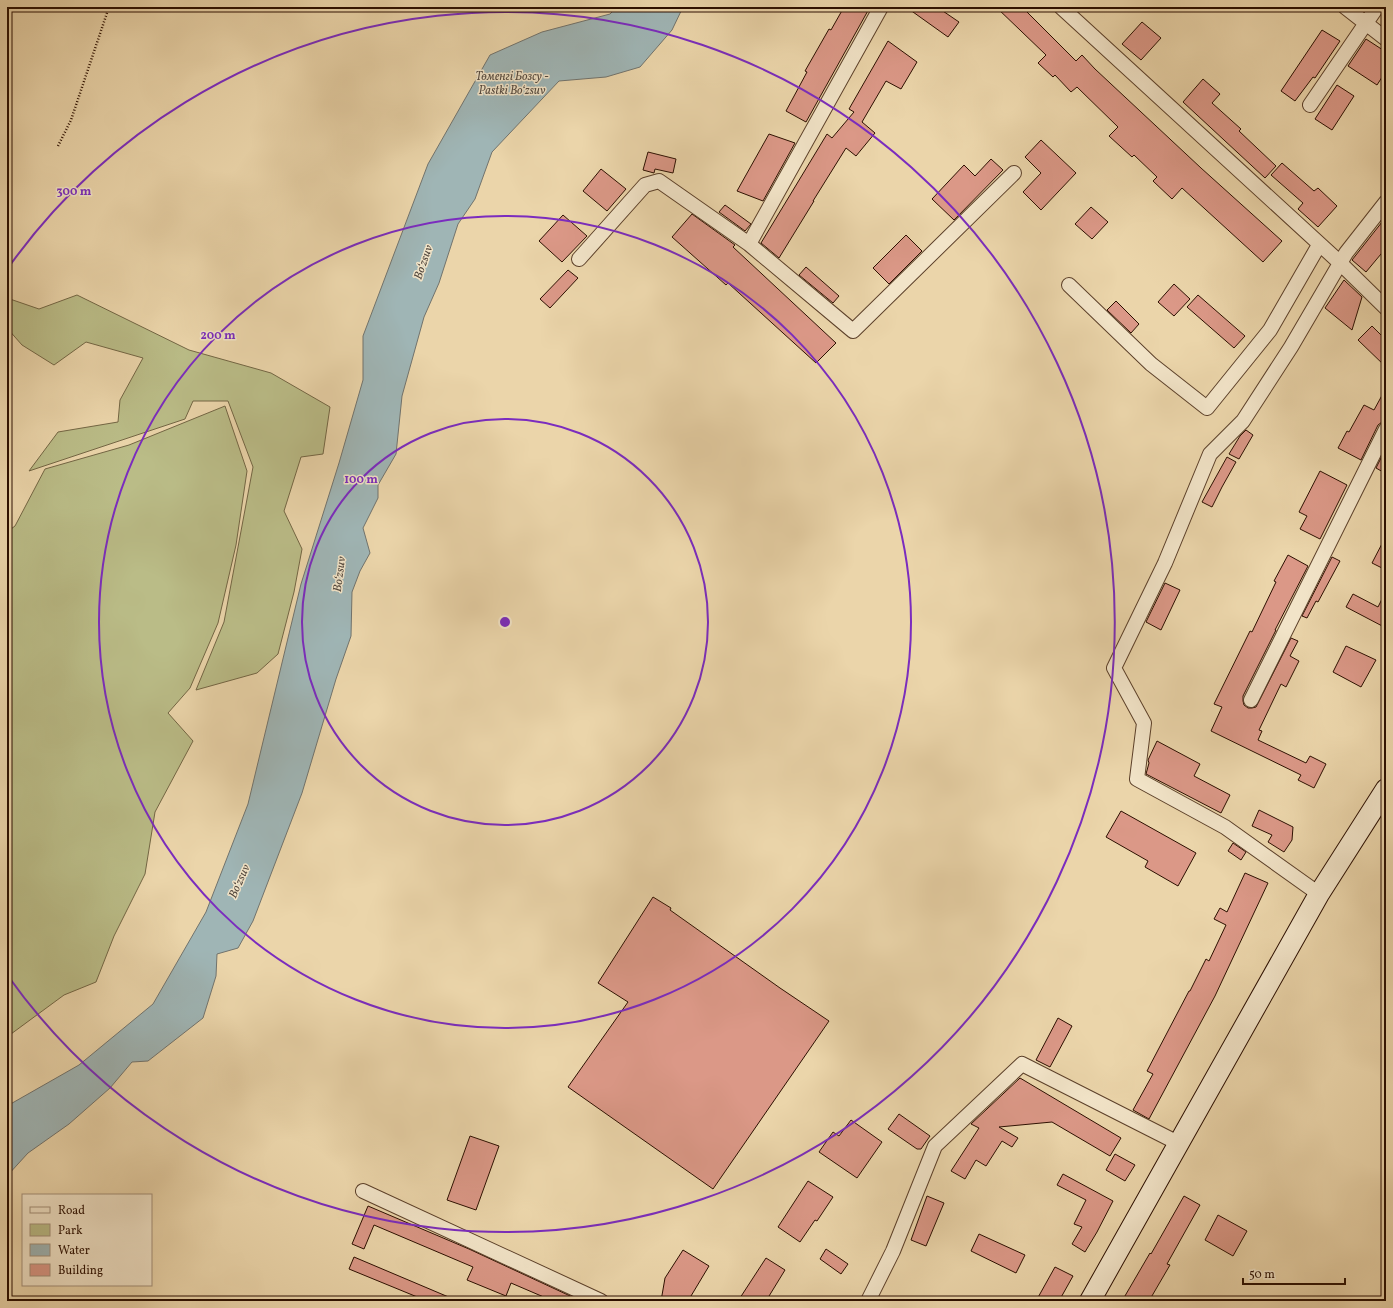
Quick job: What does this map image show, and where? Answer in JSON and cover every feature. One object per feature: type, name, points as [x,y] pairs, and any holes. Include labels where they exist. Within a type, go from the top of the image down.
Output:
[{"type":"street","points":[[749,244],[881,7]]},
{"type":"street","points":[[1062,7],[1386,308]]},
{"type":"street","points":[[1345,7],[1386,38]]},
{"type":"street","points":[[1310,105],[1377,7]]},
{"type":"street","points":[[579,259],[645,185],[659,181],[749,244],[853,331],[1014,173]]},
{"type":"street","points":[[1069,284],[1151,364],[1207,408],[1331,256],[1346,253],[1386,202]]},
{"type":"street","points":[[1319,894],[1225,827],[1137,778],[1144,722],[1114,668],[1165,563],[1210,454],[1243,421],[1291,347],[1331,256]]},
{"type":"street","points":[[1251,700],[1386,429]]},
{"type":"street","points":[[1090,1301],[1319,894],[1386,789]]},
{"type":"street","points":[[868,1301],[893,1251],[935,1146],[1022,1064],[1178,1143]]},
{"type":"street","points":[[363,1191],[601,1301]]},
{"type":"path","points":[[58,146],[71,120],[109,7]]},
{"type":"green space","points":[[77,295],[189,350],[271,373],[330,407],[323,454],[301,457],[284,511],[302,549],[294,592],[278,654],[257,673],[196,690],[224,622],[253,467],[228,401],[193,401],[185,419],[29,471],[58,432],[118,422],[120,400],[143,358],[86,342],[54,365],[22,345],[7,328],[7,298],[39,309]]},
{"type":"green space","points":[[225,406],[247,471],[236,545],[218,623],[190,688],[168,713],[193,741],[155,812],[145,874],[114,936],[96,982],[64,995],[11,1034],[7,1032],[7,975],[10,966],[7,959],[7,532],[15,526],[45,469],[129,445]]},
{"type":"water","name":"Төменгі Бозсу - Pastki Boʻzsuv","points":[[617,7],[683,7],[672,30],[640,67],[606,77],[559,81],[492,152],[475,199],[458,224],[439,283],[424,317],[402,396],[396,454],[378,485],[378,498],[363,528],[370,553],[360,571],[352,592],[351,636],[336,679],[302,793],[253,921],[238,948],[217,954],[216,976],[203,1018],[148,1061],[132,1062],[110,1088],[69,1124],[28,1153],[7,1176],[7,1106],[79,1065],[153,1004],[206,912],[248,804],[301,584],[363,380],[363,336],[428,164],[490,55],[542,32],[610,14]]},
{"type":"building","points":[[844,7],[870,7],[806,122],[786,111],[807,72],[805,71],[829,29],[831,30]]},
{"type":"building","points":[[906,7],[937,7],[959,22],[948,37]]},
{"type":"building","points":[[996,7],[1022,7],[1076,61],[1082,55],[1095,69],[1201,168],[1282,241],[1263,262],[1182,188],[1172,199],[1153,181],[1157,177],[1134,155],[1132,157],[1109,136],[1118,127],[1077,87],[1071,92],[1055,75],[1053,77],[1038,63],[1046,55]]},
{"type":"building","points":[[1142,22],[1161,38],[1141,60],[1122,44]]},
{"type":"building","points":[[1322,30],[1340,41],[1315,78],[1313,77],[1295,101],[1281,91]]},
{"type":"building","points":[[1366,39],[1386,52],[1386,71],[1377,85],[1348,66]]},
{"type":"building","points":[[888,41],[917,62],[901,89],[886,81],[862,122],[875,133],[856,156],[846,148],[779,258],[761,243],[827,134],[832,138],[854,112],[849,109]]},
{"type":"building","points":[[1203,79],[1220,94],[1212,103],[1241,129],[1239,131],[1276,166],[1265,178],[1183,102]]},
{"type":"building","points":[[1337,85],[1354,96],[1332,130],[1315,119]]},
{"type":"building","points":[[769,134],[795,143],[763,201],[737,191]]},
{"type":"building","points":[[1041,140],[1076,173],[1041,210],[1023,192],[1041,173],[1025,157]]},
{"type":"building","points":[[648,152],[676,159],[673,173],[655,169],[654,173],[643,170]]},
{"type":"building","points":[[991,159],[1003,170],[954,220],[932,199],[964,165],[975,176]]},
{"type":"building","points":[[1282,163],[1314,191],[1318,188],[1337,206],[1318,227],[1298,209],[1303,203],[1271,175]]},
{"type":"building","points":[[601,169],[626,189],[607,211],[583,191]]},
{"type":"building","points":[[725,205],[751,224],[745,231],[719,212]]},
{"type":"building","points":[[1091,207],[1108,222],[1092,239],[1075,224]]},
{"type":"building","points":[[692,214],[735,245],[733,247],[836,343],[816,363],[728,283],[726,285],[672,237]]},
{"type":"building","points":[[563,215],[587,236],[562,262],[539,241]]},
{"type":"building","points":[[1386,217],[1386,248],[1366,272],[1352,260]]},
{"type":"building","points":[[906,235],[922,251],[889,284],[873,268]]},
{"type":"building","points":[[806,267],[839,296],[833,303],[799,275]]},
{"type":"building","points":[[568,270],[578,278],[550,308],[540,299]]},
{"type":"building","points":[[1344,280],[1362,297],[1352,330],[1325,308]]},
{"type":"building","points":[[1174,284],[1190,299],[1174,316],[1158,302]]},
{"type":"building","points":[[1198,295],[1245,336],[1234,348],[1187,307]]},
{"type":"building","points":[[1116,301],[1139,324],[1131,333],[1107,310]]},
{"type":"building","points":[[1372,326],[1386,340],[1386,367],[1358,340]]},
{"type":"building","points":[[1386,388],[1386,421],[1378,425],[1361,460],[1338,448],[1364,405],[1374,410]]},
{"type":"building","points":[[1246,430],[1253,435],[1239,459],[1229,454],[1240,436]]},
{"type":"building","points":[[1386,448],[1386,466],[1383,472],[1376,468]]},
{"type":"building","points":[[1227,457],[1236,462],[1212,507],[1202,502]]},
{"type":"building","points":[[1320,471],[1347,485],[1320,539],[1300,529],[1307,516],[1299,512]]},
{"type":"building","points":[[1386,536],[1386,570],[1372,563]]},
{"type":"building","points":[[1288,555],[1308,566],[1243,696],[1243,701],[1244,705],[1248,708],[1256,707],[1291,638],[1298,641],[1290,656],[1299,661],[1286,687],[1281,684],[1259,730],[1262,731],[1258,740],[1306,763],[1310,756],[1326,764],[1314,788],[1298,780],[1301,775],[1211,731],[1222,707],[1214,704],[1250,631],[1252,632],[1276,582],[1274,581]]},
{"type":"building","points":[[1332,557],[1340,561],[1318,602],[1316,601],[1307,618],[1302,616]]},
{"type":"building","points":[[1165,583],[1180,590],[1161,630],[1146,622]]},
{"type":"building","points":[[1386,591],[1386,628],[1346,607],[1353,594],[1378,607]]},
{"type":"building","points":[[1346,646],[1376,660],[1361,687],[1333,672]]},
{"type":"building","points":[[1157,741],[1200,764],[1194,776],[1230,795],[1221,813],[1146,774],[1149,763],[1148,760]]},
{"type":"building","points":[[1259,810],[1293,827],[1292,840],[1284,852],[1268,842],[1272,835],[1252,826]]},
{"type":"building","points":[[1121,811],[1196,853],[1178,886],[1145,867],[1148,861],[1106,837]]},
{"type":"building","points":[[1233,843],[1246,852],[1241,860],[1228,851]]},
{"type":"building","points":[[1245,873],[1268,883],[1215,996],[1149,1119],[1133,1110],[1153,1074],[1147,1071],[1206,959],[1209,961],[1226,925],[1214,919],[1220,908],[1227,912]]},
{"type":"building","points":[[653,897],[671,908],[670,910],[829,1021],[713,1189],[568,1087],[628,1002],[598,983]]},
{"type":"building","points":[[1058,1018],[1072,1026],[1050,1067],[1036,1060]]},
{"type":"building","points":[[1020,1078],[1121,1138],[1110,1156],[1052,1122],[999,1127],[1018,1138],[1012,1147],[1002,1141],[986,1166],[976,1160],[965,1179],[951,1171],[979,1128],[971,1124]]},
{"type":"building","points":[[899,1114],[930,1136],[921,1149],[917,1149],[888,1129]]},
{"type":"building","points":[[851,1120],[882,1142],[857,1178],[819,1152],[833,1132],[839,1136]]},
{"type":"building","points":[[470,1136],[499,1146],[476,1210],[447,1200]]},
{"type":"building","points":[[1115,1154],[1135,1165],[1125,1181],[1106,1170]]},
{"type":"building","points":[[1063,1174],[1113,1201],[1085,1252],[1072,1244],[1082,1227],[1074,1224],[1086,1200],[1057,1185]]},
{"type":"building","points":[[808,1181],[833,1197],[817,1221],[815,1220],[800,1242],[778,1227]]},
{"type":"building","points":[[927,1196],[944,1203],[926,1246],[911,1240]]},
{"type":"building","points":[[1184,1196],[1200,1205],[1167,1264],[1170,1265],[1149,1301],[1122,1301],[1150,1253],[1151,1254]]},
{"type":"building","points":[[368,1206],[469,1249],[581,1301],[553,1301],[511,1283],[506,1296],[467,1280],[473,1267],[374,1225],[364,1249],[352,1244]]},
{"type":"building","points":[[1218,1215],[1247,1231],[1233,1256],[1205,1240]]},
{"type":"building","points":[[979,1234],[1025,1255],[1016,1273],[971,1251]]},
{"type":"building","points":[[826,1249],[848,1264],[841,1274],[820,1259]]},
{"type":"building","points":[[683,1250],[709,1266],[688,1301],[661,1301],[665,1278]]},
{"type":"building","points":[[354,1257],[458,1301],[427,1301],[349,1269]]},
{"type":"building","points":[[766,1258],[785,1270],[766,1301],[738,1301]]},
{"type":"building","points":[[1055,1267],[1073,1276],[1059,1301],[1036,1301]]},
{"type":"water label","name":"Boʻzsuv","points":[[423,262]]},
{"type":"water label","name":"Boʻzsuv","points":[[339,574]]},
{"type":"water label","name":"Boʻzsuv","points":[[239,881]]}]
